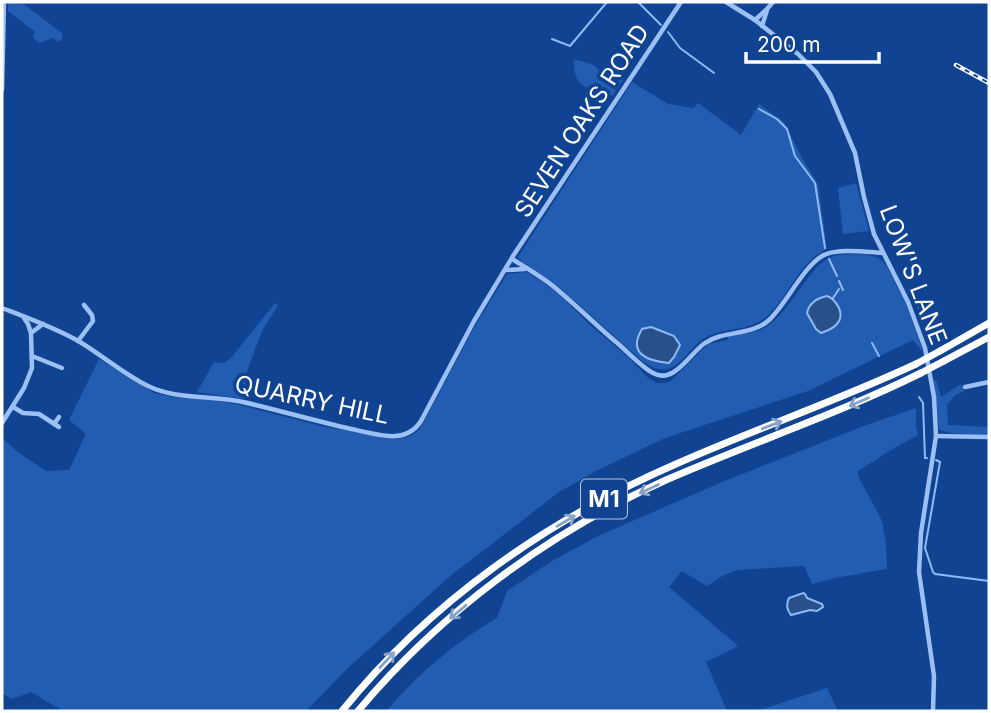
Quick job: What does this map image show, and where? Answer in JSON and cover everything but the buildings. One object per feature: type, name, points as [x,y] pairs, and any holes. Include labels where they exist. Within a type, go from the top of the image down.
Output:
[{"type":"highway","name":"M1","points":[[342,711],[395,651],[463,590],[504,559],[549,531],[605,498],[667,467],[849,395],[916,364],[989,323]]},
{"type":"highway","name":"M1","points":[[358,711],[417,648],[473,600],[525,560],[570,531],[667,480],[848,408],[989,337]]},
{"type":"street","points":[[2,90],[4,2]]},
{"type":"street","name":"SEVEN OAKS ROAD","points":[[512,259],[681,2]]},
{"type":"street","name":"LOW'S LANE","points":[[726,2],[755,20],[804,59],[835,101],[855,153],[874,234],[908,302],[925,348],[934,397],[936,436],[921,533],[919,572],[934,676],[933,711]]},
{"type":"street","points":[[755,20],[773,2]]},
{"type":"street","points":[[762,26],[767,9]]},
{"type":"street","points":[[512,259],[561,292],[653,373],[665,375],[676,371],[709,341],[766,323],[806,272],[825,254],[883,253]]},
{"type":"street","name":"QUARRY HILL","points":[[2,308],[78,341],[130,375],[164,391],[215,397],[356,430],[389,436],[401,435],[418,427],[474,321],[512,259]]},
{"type":"street","points":[[505,270],[527,268]]},
{"type":"street","points":[[78,341],[93,321],[92,315],[83,304]]},
{"type":"street","points":[[2,423],[30,374],[31,333],[24,317]]},
{"type":"street","points":[[31,333],[43,324]]},
{"type":"street","points":[[32,356],[62,368]]},
{"type":"street","points":[[965,387],[989,382]]},
{"type":"street","points":[[13,407],[23,413],[39,414],[57,425],[59,417]]},
{"type":"street","points":[[936,436],[989,437]]},
{"type":"shaded area","points":[[8,2],[21,2],[62,33],[62,38],[58,42],[53,38],[39,43],[33,38],[35,32],[8,11]]},
{"type":"shaded area","points":[[574,60],[593,65],[604,74],[615,74],[624,79],[612,96],[590,89],[577,78]]},
{"type":"shaded area","points":[[632,82],[668,104],[693,108],[698,103],[741,135],[759,104],[784,122],[818,184],[827,249],[809,262],[766,317],[743,328],[704,338],[677,364],[663,369],[654,368],[642,361],[559,287],[518,257]]},
{"type":"shaded area","points":[[856,183],[869,231],[843,234],[838,188]]},
{"type":"shaded area","points":[[837,255],[867,255],[883,262],[902,293],[923,351],[913,340],[808,391],[665,438],[559,492],[449,577],[348,668],[306,711],[63,711],[31,692],[12,699],[2,693],[2,438],[46,471],[69,470],[86,434],[69,420],[99,359],[154,393],[236,404],[321,426],[400,439],[421,427],[476,324],[507,274],[526,272],[538,279],[561,296],[647,377],[657,383],[664,383],[670,382],[708,344],[728,340],[728,336],[755,332],[774,321],[817,267]]},
{"type":"shaded area","points":[[827,296],[837,304],[840,317],[834,327],[821,333],[807,313],[814,302]]},
{"type":"shaded area","points":[[275,303],[278,305],[262,331],[246,374],[245,399],[197,392],[214,362],[223,363],[230,359]]},
{"type":"shaded area","points":[[651,327],[674,336],[680,345],[669,363],[647,358],[638,350],[638,338],[642,329]]},
{"type":"shaded area","points":[[936,380],[941,397],[961,384],[964,391],[955,395],[947,405],[948,425],[989,427],[989,435],[939,430]]},
{"type":"shaded area","points":[[916,408],[918,435],[858,471],[858,476],[882,521],[887,569],[812,584],[804,566],[738,570],[707,586],[682,571],[669,587],[738,646],[706,662],[727,711],[387,711],[411,684],[438,660],[497,618],[507,591],[552,561],[598,536],[722,482]]},
{"type":"shaded area","points":[[803,593],[823,607],[817,611],[791,615],[787,607],[789,598]]},
{"type":"shaded area","points":[[827,688],[838,711],[757,711]]},
{"type":"waterway","points":[[552,39],[570,46],[607,2]]},
{"type":"waterway","points":[[638,2],[661,25]]},
{"type":"waterway","points":[[668,32],[680,48],[714,73]]},
{"type":"waterway","points":[[759,109],[777,119],[787,129],[795,156],[815,183],[825,248]]},
{"type":"waterway","points":[[829,259],[837,276]]},
{"type":"waterway","points":[[839,281],[843,290]]},
{"type":"waterway","points":[[833,298],[839,289]]},
{"type":"waterway","points":[[914,299],[930,329]]},
{"type":"waterway","points":[[872,343],[879,356]]},
{"type":"waterway","points":[[919,397],[923,403],[927,458]]},
{"type":"waterway","points":[[936,460],[940,462],[925,548],[933,572],[989,581]]},
{"type":"railway","points":[[956,65],[989,83]]}]
